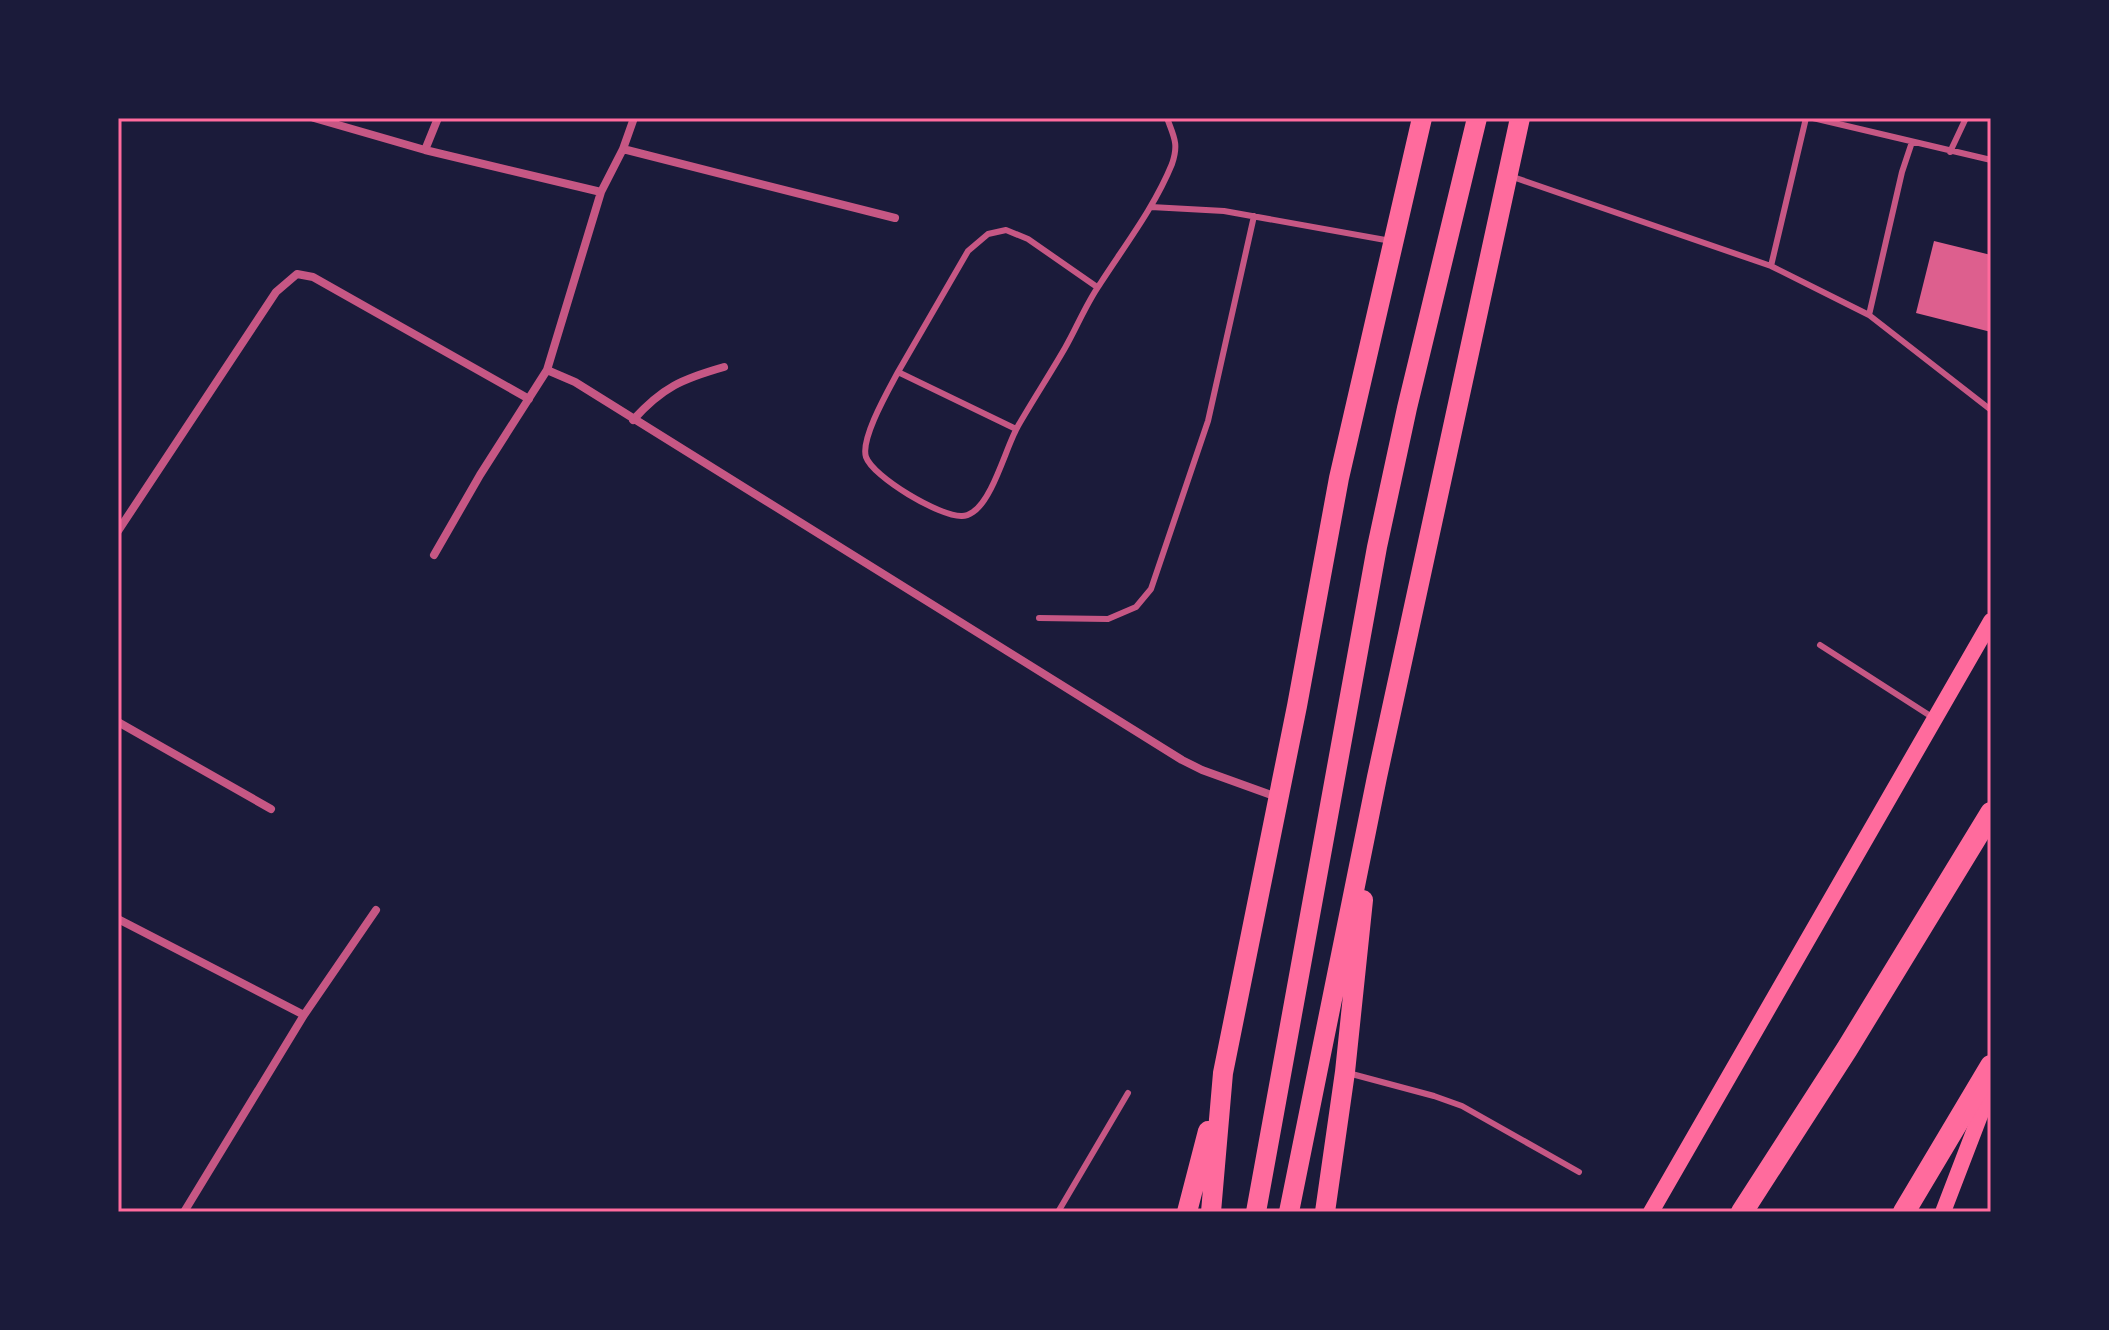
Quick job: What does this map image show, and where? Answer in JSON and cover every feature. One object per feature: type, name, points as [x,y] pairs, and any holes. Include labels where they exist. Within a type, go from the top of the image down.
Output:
[{"type":"highway","points":[[1742,1212],[1847,1049],[1991,813]]},
{"type":"highway","points":[[1904,1212],[1991,1066]]},
{"type":"main road","points":[[1187,1212],[1223,1073],[1339,478],[1422,118]]},
{"type":"main road","points":[[1256,1212],[1377,547],[1477,118]]},
{"type":"main road","points":[[1289,1212],[1377,777],[1520,118]]},
{"type":"main road","points":[[1651,1212],[1991,621]]},
{"type":"main road","points":[[1325,1212],[1345,1072],[1377,777]]},
{"type":"main road","points":[[1211,1212],[1223,1073]]},
{"type":"main road","points":[[1943,1212],[1991,1087]]},
{"type":"street","points":[[314,118],[425,150],[601,192]]},
{"type":"street","points":[[425,150],[438,118]]},
{"type":"street","points":[[434,555],[480,475],[547,370],[601,192],[623,149],[634,118]]},
{"type":"street","points":[[623,149],[895,218]]},
{"type":"street","points":[[118,531],[276,292],[297,274],[313,277],[529,399]]},
{"type":"street","points":[[633,420],[651,400],[672,386],[724,367]]},
{"type":"street","points":[[547,370],[575,382],[1182,760],[1278,798]]},
{"type":"street","points":[[118,722],[271,809]]},
{"type":"street","points":[[184,1212],[304,1015],[376,910]]},
{"type":"street","points":[[118,919],[304,1015]]},
{"type":"lane","points":[[1097,287],[1028,239],[1006,230],[988,234],[968,251],[898,372],[871,427],[865,448],[872,465],[909,497],[938,509],[962,516],[974,511],[984,500],[1016,429],[1097,287],[1151,207],[1177,148],[1167,118]]},
{"type":"lane","points":[[1771,266],[1806,118]]},
{"type":"lane","points":[[1813,118],[1991,160]]},
{"type":"lane","points":[[1950,152],[1966,118]]},
{"type":"lane","points":[[1869,315],[1902,172],[1912,142]]},
{"type":"lane","points":[[1508,176],[1771,266],[1869,315],[1991,410]]},
{"type":"lane","points":[[1151,207],[1224,211],[1394,242]]},
{"type":"lane","points":[[1039,618],[1108,619],[1136,607],[1151,589],[1208,421],[1254,216]]},
{"type":"lane","points":[[898,372],[1016,429]]},
{"type":"lane","points":[[1820,645],[1935,720]]},
{"type":"lane","points":[[1345,1072],[1462,1106],[1579,1172]]},
{"type":"lane","points":[[1058,1212],[1128,1093]]},
{"type":"building","points":[[1934,241],[1991,255],[1991,332],[1916,313]]}]
